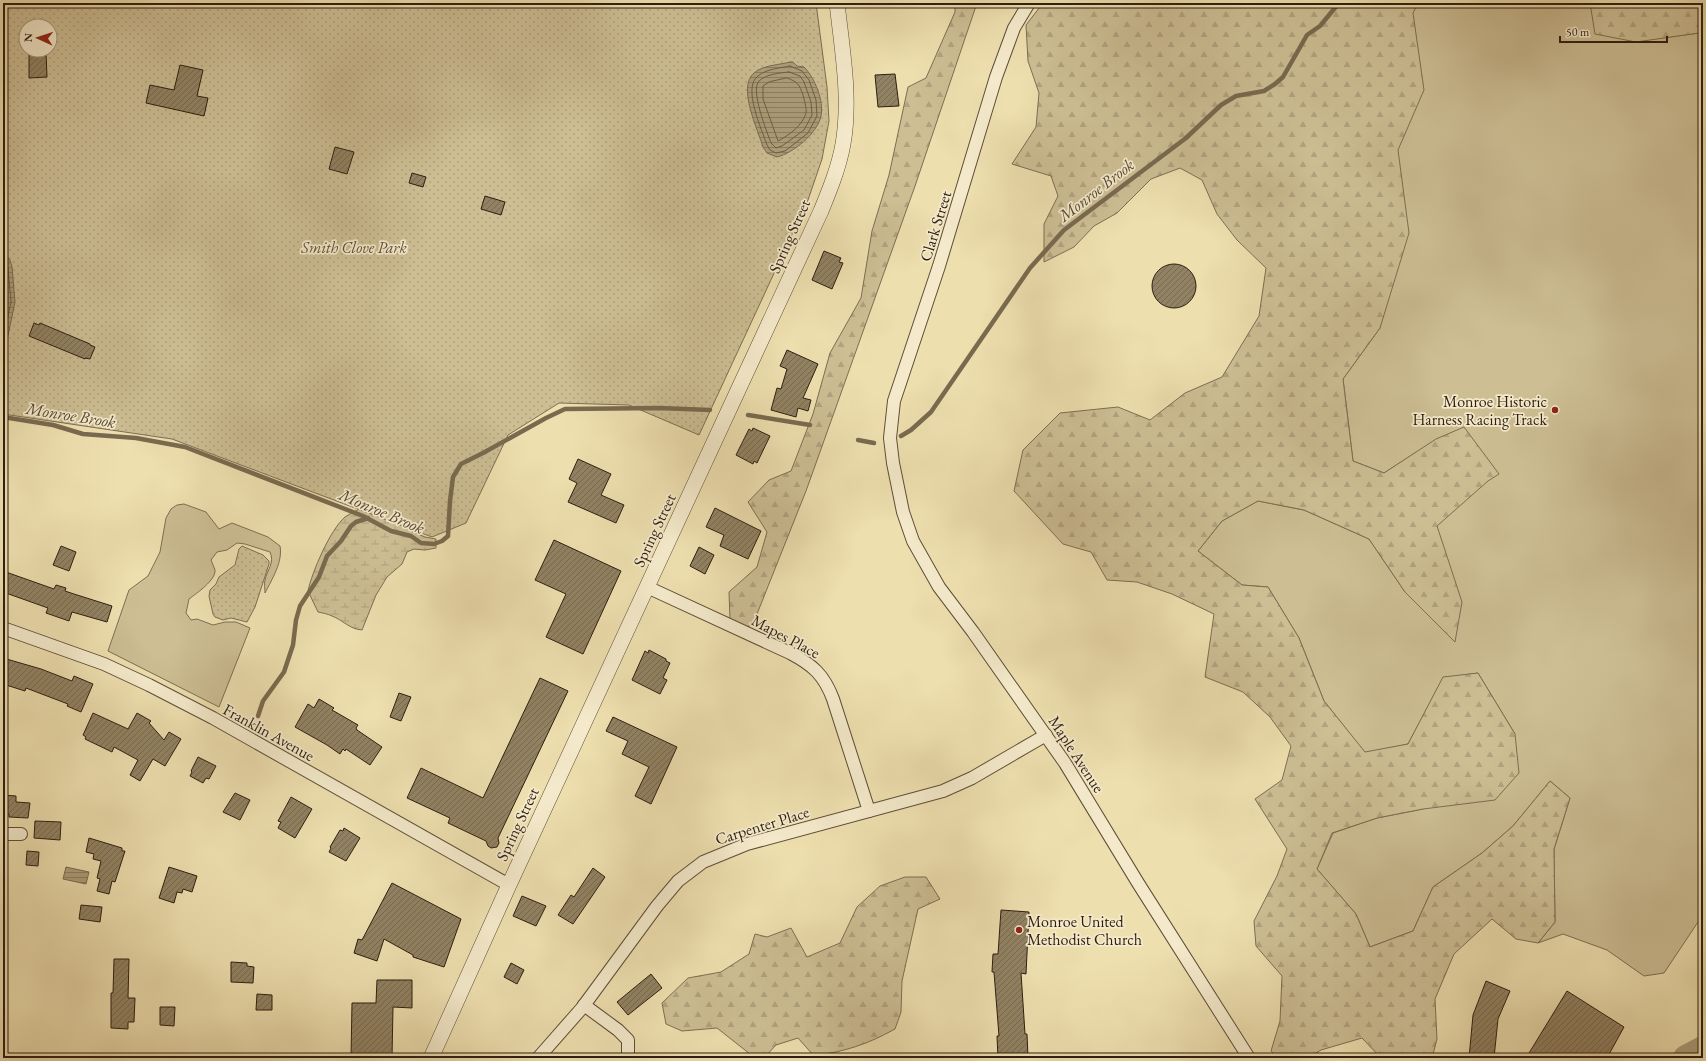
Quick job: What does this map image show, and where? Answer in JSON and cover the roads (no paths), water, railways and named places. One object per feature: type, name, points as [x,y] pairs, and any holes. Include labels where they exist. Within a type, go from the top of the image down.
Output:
[{"type":"street","name":"Spring Street","points":[[431,1058],[509,885],[815,225],[831,186],[843,143],[845,113],[845,87],[837,3]]},
{"type":"street","name":"Clark Street","points":[[893,463],[890,438],[894,401],[939,266],[996,78],[1014,28],[1029,3]]},
{"type":"street","name":"Maple Avenue","points":[[893,463],[903,512],[916,548],[939,587],[973,632],[1065,763],[1138,883],[1249,1058]]},
{"type":"street","name":"Mapes Place","points":[[647,587],[790,653],[802,659],[818,671],[826,683],[833,699],[868,811]]},
{"type":"street","name":"Franklin Avenue","points":[[3,628],[104,664],[149,685],[222,724],[509,885]]},
{"type":"street","name":"Carpenter Place","points":[[538,1058],[584,1004],[678,881],[703,862],[747,844],[943,791],[972,778],[1046,735]]},
{"type":"street","points":[[3,834],[21,834]]},
{"type":"street","points":[[584,1004],[618,1030],[628,1040],[628,1058]]},
{"type":"water","points":[[793,62],[797,66],[804,67],[812,77],[818,90],[822,110],[819,123],[810,136],[797,147],[777,157],[767,153],[763,147],[753,120],[748,98],[749,80],[758,70]]},
{"type":"water","points":[[3,252],[10,260],[12,267],[15,302],[6,345],[6,363],[3,362]]},
{"type":"water","points":[[66,867],[89,872],[86,884],[63,879]]},
{"type":"waterway","name":"Monroe Brook","points":[[901,436],[911,430],[931,412],[1030,268],[1064,230],[1186,138],[1221,105],[1236,96],[1264,91],[1275,84],[1283,77],[1307,35],[1320,26],[1339,3]]},
{"type":"waterway","name":"Monroe Brook","points":[[3,417],[53,425],[83,434],[136,438],[185,447],[363,516],[391,531],[411,536],[421,543],[434,544],[442,541],[448,536],[453,477],[461,464],[546,418],[565,409],[659,408],[710,410]]},
{"type":"waterway","name":"Monroe Brook","points":[[748,415],[810,425]]},
{"type":"waterway","name":"Monroe Brook","points":[[858,440],[874,443]]},
{"type":"waterway","points":[[258,716],[263,701],[284,672],[293,645],[296,620],[300,606],[319,577],[327,556],[341,541],[351,526],[356,522],[368,518]]},
{"type":"waterway","points":[[1686,1058],[1703,1049]]},
{"type":"place","name":"Monroe Historic Harness Racing Track","points":[[1555,410]]},
{"type":"place","name":"Monroe United Methodist Church","points":[[1019,930]]},
{"type":"park label","name":"Smith Clove Park","points":[[354,247]]}]
